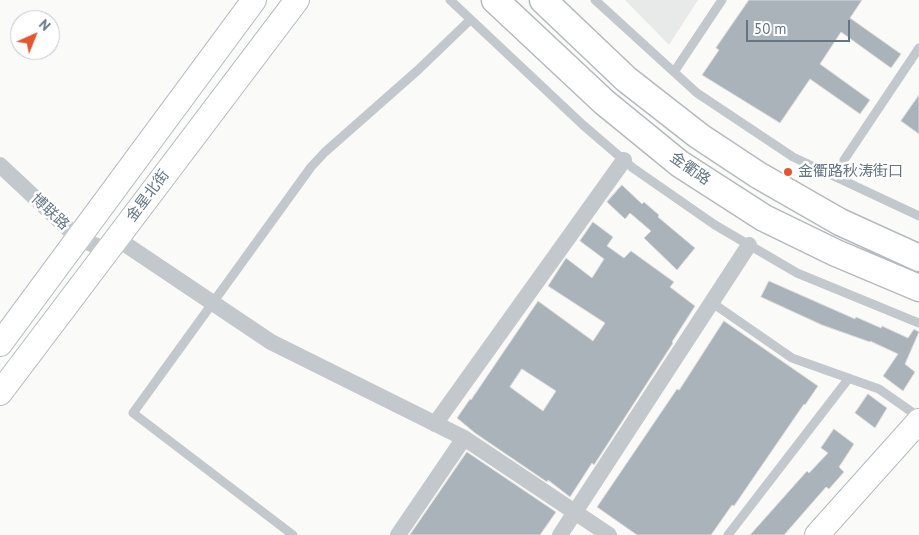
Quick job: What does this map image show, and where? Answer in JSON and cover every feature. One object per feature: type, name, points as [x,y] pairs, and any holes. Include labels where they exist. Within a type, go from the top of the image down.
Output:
[{"type":"main road","name":"金星北街","points":[[0,344],[254,0]]},
{"type":"main road","name":"金星北街","points":[[0,393],[297,0]]},
{"type":"main road","name":"金衢路","points":[[495,0],[604,102],[680,164],[764,218],[836,253],[919,288]]},
{"type":"main road","points":[[543,0],[626,79],[699,136],[758,175],[840,222],[919,258]]},
{"type":"main road","points":[[817,535],[919,419]]},
{"type":"street","points":[[435,424],[624,160]]},
{"type":"street","name":"博联路","points":[[0,165],[79,239],[111,244],[213,303],[271,342],[464,438],[609,535]]},
{"type":"street","points":[[560,535],[748,244]]},
{"type":"street","points":[[398,535],[464,438]]},
{"type":"lane","points":[[450,0],[583,126],[624,160],[715,226],[797,273],[919,323]]},
{"type":"lane","points":[[595,0],[697,93],[792,157],[919,216]]},
{"type":"lane","points":[[674,72],[722,0]]},
{"type":"lane","points":[[293,535],[133,413],[311,167],[325,152],[418,70],[470,20]]},
{"type":"lane","points":[[841,179],[844,160],[919,48]]},
{"type":"lane","points":[[711,302],[792,358],[879,389],[919,419]]},
{"type":"lane","points":[[728,535],[849,378]]},
{"type":"shaded area","points":[[625,0],[698,0],[669,45]]},
{"type":"building","points":[[749,0],[862,0],[850,18],[901,54],[891,68],[841,32],[820,64],[870,100],[860,114],[810,79],[780,123],[702,75],[719,50],[716,48]]},
{"type":"building","points":[[919,95],[919,134],[901,121]]},
{"type":"building","points":[[622,185],[642,204],[644,202],[659,215],[658,217],[695,248],[677,270],[644,238],[651,231],[630,213],[625,219],[607,202]]},
{"type":"building","points":[[593,222],[613,237],[607,246],[624,258],[631,251],[674,282],[670,287],[695,306],[594,465],[592,463],[570,497],[548,480],[547,482],[475,433],[457,418],[538,301],[593,341],[605,323],[548,286],[566,258],[592,278],[604,259],[580,241]],"holes":[[[522,369],[556,391],[543,411],[510,387]]]},
{"type":"building","points":[[769,281],[855,319],[856,317],[881,328],[882,326],[908,338],[914,329],[919,332],[905,364],[915,372],[903,391],[883,376],[898,354],[870,341],[822,325],[761,297]]},
{"type":"building","points":[[724,321],[818,386],[734,506],[732,505],[711,535],[637,535],[597,507],[677,389],[679,390]]},
{"type":"building","points":[[868,394],[887,408],[875,428],[855,413]]},
{"type":"building","points":[[834,429],[854,444],[839,467],[844,472],[829,489],[826,487],[784,535],[750,535],[807,471],[809,473],[828,453],[821,448]]},
{"type":"building","points":[[467,452],[556,512],[540,535],[410,535]]},
{"type":"place","name":"金衢路秋涛街口","points":[[788,172]]}]
